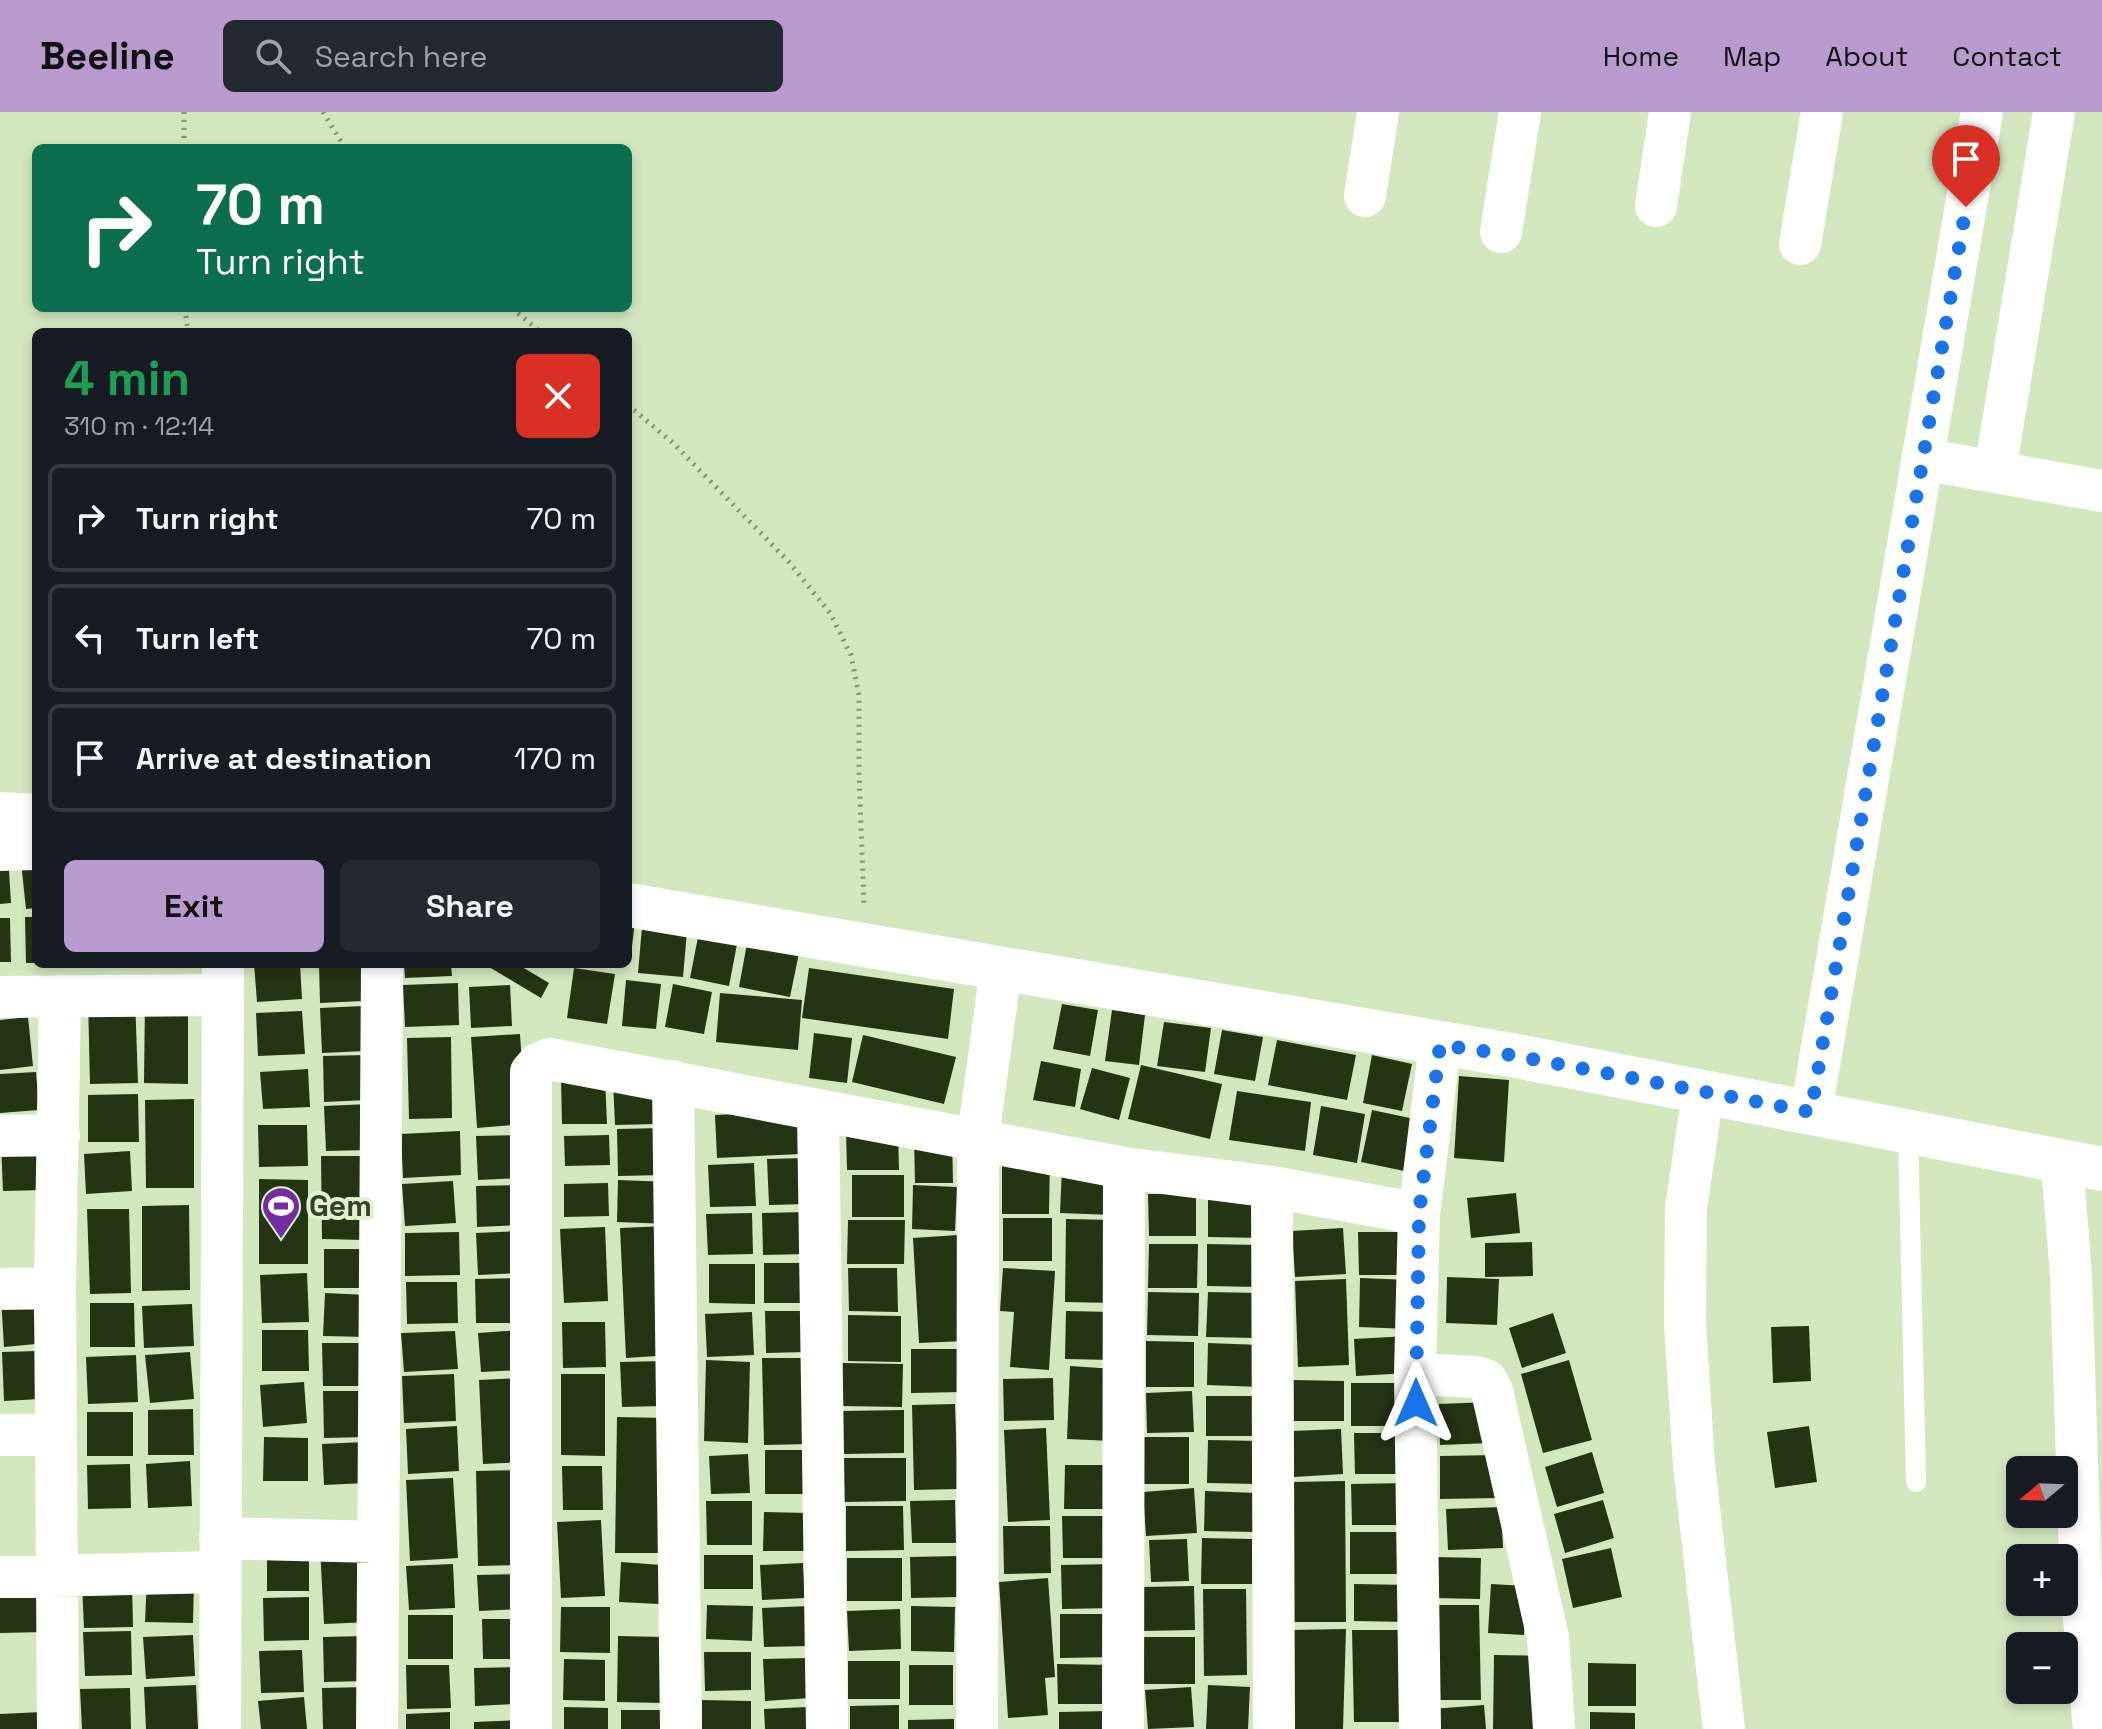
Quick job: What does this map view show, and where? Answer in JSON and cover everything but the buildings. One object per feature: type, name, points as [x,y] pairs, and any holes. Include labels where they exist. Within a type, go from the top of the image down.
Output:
[{"type":"street","points":[[1365,196],[1378,112]]},
{"type":"street","points":[[1501,232],[1520,112]]},
{"type":"street","points":[[1656,206],[1670,112]]},
{"type":"street","points":[[1800,244],[1822,112]]},
{"type":"street","points":[[1811,1112],[1982,112]]},
{"type":"street","points":[[1995,471],[2054,112]]},
{"type":"street","points":[[1922,459],[2102,491]]},
{"type":"street","points":[[0,813],[32,815]]},
{"type":"street","points":[[0,850],[32,849]]},
{"type":"street","points":[[632,906],[1511,1055],[2082,1166],[2094,1729]]},
{"type":"street","points":[[377,1729],[382,968]]},
{"type":"street","points":[[977,1729],[978,1138],[1001,968]]},
{"type":"street","points":[[0,997],[60,996],[223,979],[220,1729]]},
{"type":"street","points":[[58,1729],[55,1288],[60,996]]},
{"type":"street","points":[[1420,1729],[1415,1374],[1419,1214],[1440,1045]]},
{"type":"street","points":[[531,1729],[531,1072],[538,1064],[550,1059],[1124,1168],[1272,1187],[1419,1214]]},
{"type":"street","points":[[673,1081],[681,1729]]},
{"type":"street","points":[[1703,1093],[1686,1208],[1685,1323],[1694,1465],[1724,1729]]},
{"type":"street","points":[[818,1112],[827,1729]]},
{"type":"street","points":[[0,1136],[59,1135]]},
{"type":"street","points":[[1123,1729],[1124,1168]]},
{"type":"street","points":[[1272,1187],[1274,1729]]},
{"type":"street","points":[[0,1289],[55,1288]]},
{"type":"street","points":[[1415,1374],[1476,1377],[1486,1380],[1492,1391],[1548,1638],[1554,1729]]},
{"type":"street","points":[[0,1435],[56,1435]]},
{"type":"street","points":[[0,1577],[59,1575],[220,1555],[376,1542]]},
{"type":"lane","points":[[1908,1131],[1916,1482]]},
{"type":"path","points":[[184,112],[184,144]]},
{"type":"path","points":[[323,112],[343,144]]},
{"type":"path","points":[[517,312],[535,328]]},
{"type":"path","points":[[632,408],[673,443],[789,562],[830,613],[851,655],[859,695],[866,946]]},
{"type":"place","name":"Gem","points":[[281,1240]]},
{"type":"route","points":[[1416,1403],[1419,1214],[1440,1045],[1511,1055],[1811,1112],[1966,207]]}]
